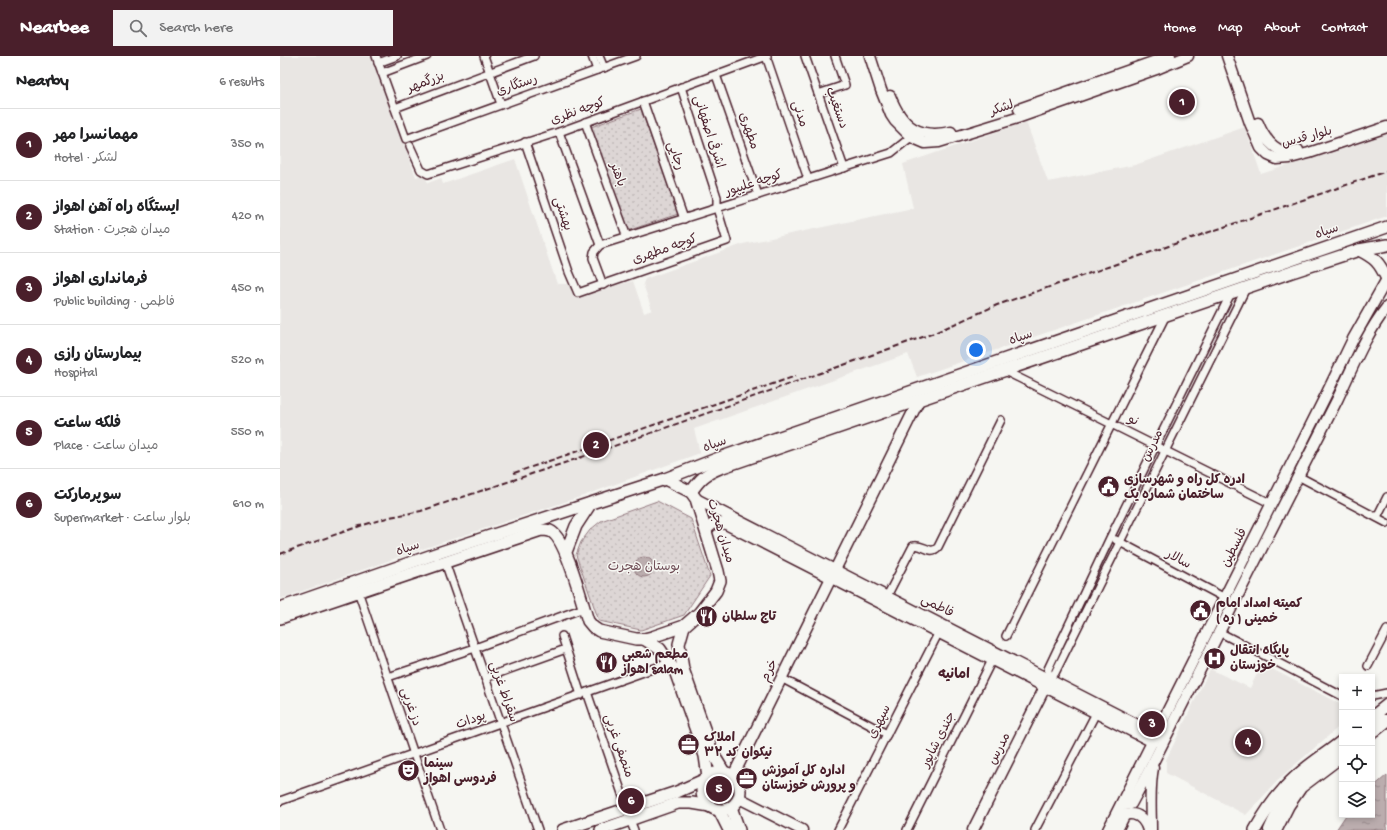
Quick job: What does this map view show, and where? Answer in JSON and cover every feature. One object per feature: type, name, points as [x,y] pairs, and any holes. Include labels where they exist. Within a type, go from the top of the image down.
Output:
[{"type":"main road","name":"سپاه","points":[[665,479],[726,456],[1387,227]]},
{"type":"main road","name":"سپاه","points":[[694,495],[703,477],[710,472],[1359,250],[1387,245]]},
{"type":"main road","points":[[1359,250],[1372,256],[1381,266],[1387,279]]},
{"type":"main road","name":"میدان هجرت","points":[[566,552],[588,621],[599,631],[636,639],[644,639],[684,626],[691,621],[716,591],[720,581],[706,530],[694,495],[665,479]]},
{"type":"main road","points":[[566,552],[576,526],[591,503],[665,479]]},
{"type":"main road","name":"سپاه","points":[[280,618],[358,591],[443,557],[591,503]]},
{"type":"main road","name":"سپاه","points":[[280,608],[443,557],[541,530],[550,530],[556,536],[566,552]]},
{"type":"main road","points":[[684,626],[679,644],[683,669],[713,754],[728,774],[737,780],[740,786],[740,792],[735,803],[739,830]]},
{"type":"main road","points":[[644,639],[660,649],[675,671],[705,756],[707,778],[703,784],[703,796],[714,808],[729,830]]},
{"type":"main road","points":[[1375,715],[1387,705]]},
{"type":"main road","points":[[1375,731],[1387,721]]},
{"type":"main road","points":[[1255,830],[1269,807],[1283,790],[1299,774],[1339,743]]},
{"type":"main road","points":[[1271,829],[1282,817],[1303,782],[1339,758]]},
{"type":"main road","points":[[563,830],[677,792],[707,778],[714,773],[728,774]]},
{"type":"main road","points":[[601,830],[632,825],[678,803],[692,802],[714,808],[725,809],[735,803]]},
{"type":"street","points":[[395,108],[377,59],[397,56]]},
{"type":"street","points":[[382,73],[427,56]]},
{"type":"street","points":[[484,56],[501,104]]},
{"type":"street","name":"بزرگمهر","points":[[395,108],[534,56]]},
{"type":"street","points":[[592,56],[600,69]]},
{"type":"street","points":[[599,56],[600,69]]},
{"type":"street","name":"رستگاری","points":[[395,108],[406,139],[636,56]]},
{"type":"street","name":"کوچه نظری","points":[[410,146],[420,170],[428,174],[559,132],[766,56]]},
{"type":"street","name":"مدنی","points":[[766,56],[808,179]]},
{"type":"street","name":"دستغیب","points":[[805,56],[844,168]]},
{"type":"street","points":[[818,94],[845,85],[835,56]]},
{"type":"street","name":"لشکر","points":[[870,56],[891,115],[898,126],[911,137],[925,143],[939,142],[971,132],[1159,68],[1188,56]]},
{"type":"street","name":"لشکر","points":[[876,56],[893,103],[904,122],[918,132],[939,135],[962,130],[1170,56]]},
{"type":"street","name":"بلوار قدس","points":[[1227,56],[1250,123],[1261,148],[1268,155],[1277,158],[1290,158],[1387,127]]},
{"type":"street","name":"بلوار قدس","points":[[1233,56],[1261,132],[1273,146],[1288,152],[1307,148],[1387,120]]},
{"type":"street","name":"مطهری","points":[[716,75],[758,195]]},
{"type":"street","name":"اشرفی اصفهانی","points":[[681,87],[717,197],[717,208]]},
{"type":"street","name":"رجایی","points":[[643,101],[684,219]]},
{"type":"street","name":"باهنر","points":[[585,122],[627,237]]},
{"type":"street","name":"بهشتی","points":[[559,132],[600,245]]},
{"type":"street","name":"کوچه علیپور","points":[[600,245],[891,153],[911,137]]},
{"type":"street","name":"بهشتی","points":[[525,142],[578,293]]},
{"type":"street","name":"کوچه مطهری","points":[[578,293],[727,241],[717,208]]},
{"type":"street","points":[[600,245],[594,252],[593,258],[603,285]]},
{"type":"street","name":"فلسطین","points":[[1125,808],[1225,598],[1353,339],[1387,279]]},
{"type":"street","name":"مدرس","points":[[973,830],[1046,682],[1054,673],[1120,542],[1246,288]]},
{"type":"street","name":"مدرس","points":[[1046,682],[1048,670],[1110,538],[1231,293]]},
{"type":"street","name":"فلسطین","points":[[1125,808],[1144,782],[1156,756],[1158,738],[1219,632],[1364,344],[1378,319],[1387,308]]},
{"type":"street","points":[[1006,636],[1166,315]]},
{"type":"street","name":"نو","points":[[1005,371],[1272,504]]},
{"type":"street","name":"خرم","points":[[728,774],[781,678],[919,400]]},
{"type":"street","points":[[885,600],[913,546],[917,545],[932,551],[938,546],[1001,420]]},
{"type":"street","points":[[1311,426],[1321,431]]},
{"type":"street","points":[[1298,476],[1387,522]]},
{"type":"street","name":"فاطمی","points":[[694,495],[833,574]]},
{"type":"street","points":[[1376,517],[1387,497]]},
{"type":"street","name":"فاطمی","points":[[706,530],[713,524],[724,523],[833,574],[1158,738]]},
{"type":"street","name":"سالار","points":[[1110,538],[1225,598]]},
{"type":"street","name":"سقراط غربی","points":[[443,557],[538,830]]},
{"type":"street","name":"دز غربی","points":[[358,591],[440,830]]},
{"type":"street","points":[[388,677],[475,648],[584,608]]},
{"type":"street","name":"فاطمی","points":[[941,629],[992,660],[1046,682],[1096,713],[1158,738]]},
{"type":"street","name":"سپهری","points":[[838,830],[941,629]]},
{"type":"street","points":[[1368,666],[1387,630]]},
{"type":"street","points":[[1219,632],[1339,694]]},
{"type":"street","name":"منصفی غربی","points":[[562,636],[627,808]]},
{"type":"street","points":[[485,678],[566,649]]},
{"type":"street","name":"جندی شاپور","points":[[907,830],[992,660]]},
{"type":"street","name":"پودات","points":[[280,801],[669,663]]},
{"type":"street","points":[[781,678],[887,734]]},
{"type":"street","points":[[1375,695],[1387,693]]},
{"type":"street","points":[[1034,830],[1096,713]]},
{"type":"street","points":[[1375,722],[1380,720],[1387,721]]},
{"type":"street","points":[[1271,829],[1282,803],[1292,789],[1303,782],[1339,751]]},
{"type":"street","points":[[1151,830],[1152,775],[1156,756]]},
{"type":"street","points":[[735,803],[787,830]]},
{"type":"street","points":[[735,803],[802,830]]},
{"type":"street","points":[[1113,827],[1125,808],[1142,818],[1146,822],[1148,830]]},
{"type":"shaded area","points":[[280,56],[373,56],[416,177],[424,174],[428,183],[441,178],[443,184],[515,159],[557,284],[571,284],[576,296],[578,293],[633,281],[644,313],[652,310],[643,284],[645,279],[743,244],[913,208],[903,164],[1026,122],[1048,182],[1135,165],[1245,127],[1261,174],[1387,133],[1387,216],[917,377],[908,354],[694,429],[700,453],[583,496],[416,551],[280,599]]},
{"type":"shaded area","points":[[1262,664],[1339,703],[1339,727],[1281,777],[1246,815],[1166,773],[1166,760],[1210,669],[1250,688]]},
{"type":"green space","points":[[641,109],[678,214],[627,231],[591,127]]},
{"type":"green space","name":"بوستان هجرت","points":[[657,501],[691,519],[710,576],[684,615],[641,630],[599,621],[576,555],[581,542],[590,530],[601,521]]},
{"type":"water","points":[[644,557],[651,560],[654,567],[651,574],[644,577],[637,574],[634,567],[637,560]]},
{"type":"water","points":[[1387,775],[1387,830],[1336,830],[1344,818],[1375,818],[1375,785]]},
{"type":"railway","points":[[280,554],[360,526],[390,517],[421,511],[597,452],[934,333],[997,305],[1387,171]]},
{"type":"railway","points":[[514,473],[796,376]]},
{"type":"place","name":"مهمانسرا مهر","points":[[1182,102]]},
{"type":"place","name":"ایستگاه راه آهن اهواز","points":[[596,445]]},
{"type":"place","name":"ادره کل راه و شهرسازی ساختمان شماره یک","points":[[1109,487]]},
{"type":"place","name":"کمیته امداد امام خمینی ( ره )","points":[[1200,611]]},
{"type":"place","name":"تاج سلطان","points":[[707,617]]},
{"type":"place","name":"پایگاه انتقال خوزستان","points":[[1215,658]]},
{"type":"place","name":"مطعم شعبي اهواز salam","points":[[606,662]]},
{"type":"place","name":"فرمانداری اهواز","points":[[1152,724]]},
{"type":"place","name":"بیمارستان رازی","points":[[1248,742]]},
{"type":"place","name":"املاک نیکوان کد ۳۲","points":[[689,745]]},
{"type":"place","name":"سینما فردوسی اهواز","points":[[408,771]]},
{"type":"place","name":"اداره کل آموزش و پرورش خوزستان","points":[[746,778]]},
{"type":"place","name":"فلکه ساعت","points":[[719,789]]},
{"type":"place","name":"سوپرمارکت","points":[[631,801]]},
{"type":"district","name":"امانیه","points":[[954,675]]}]
